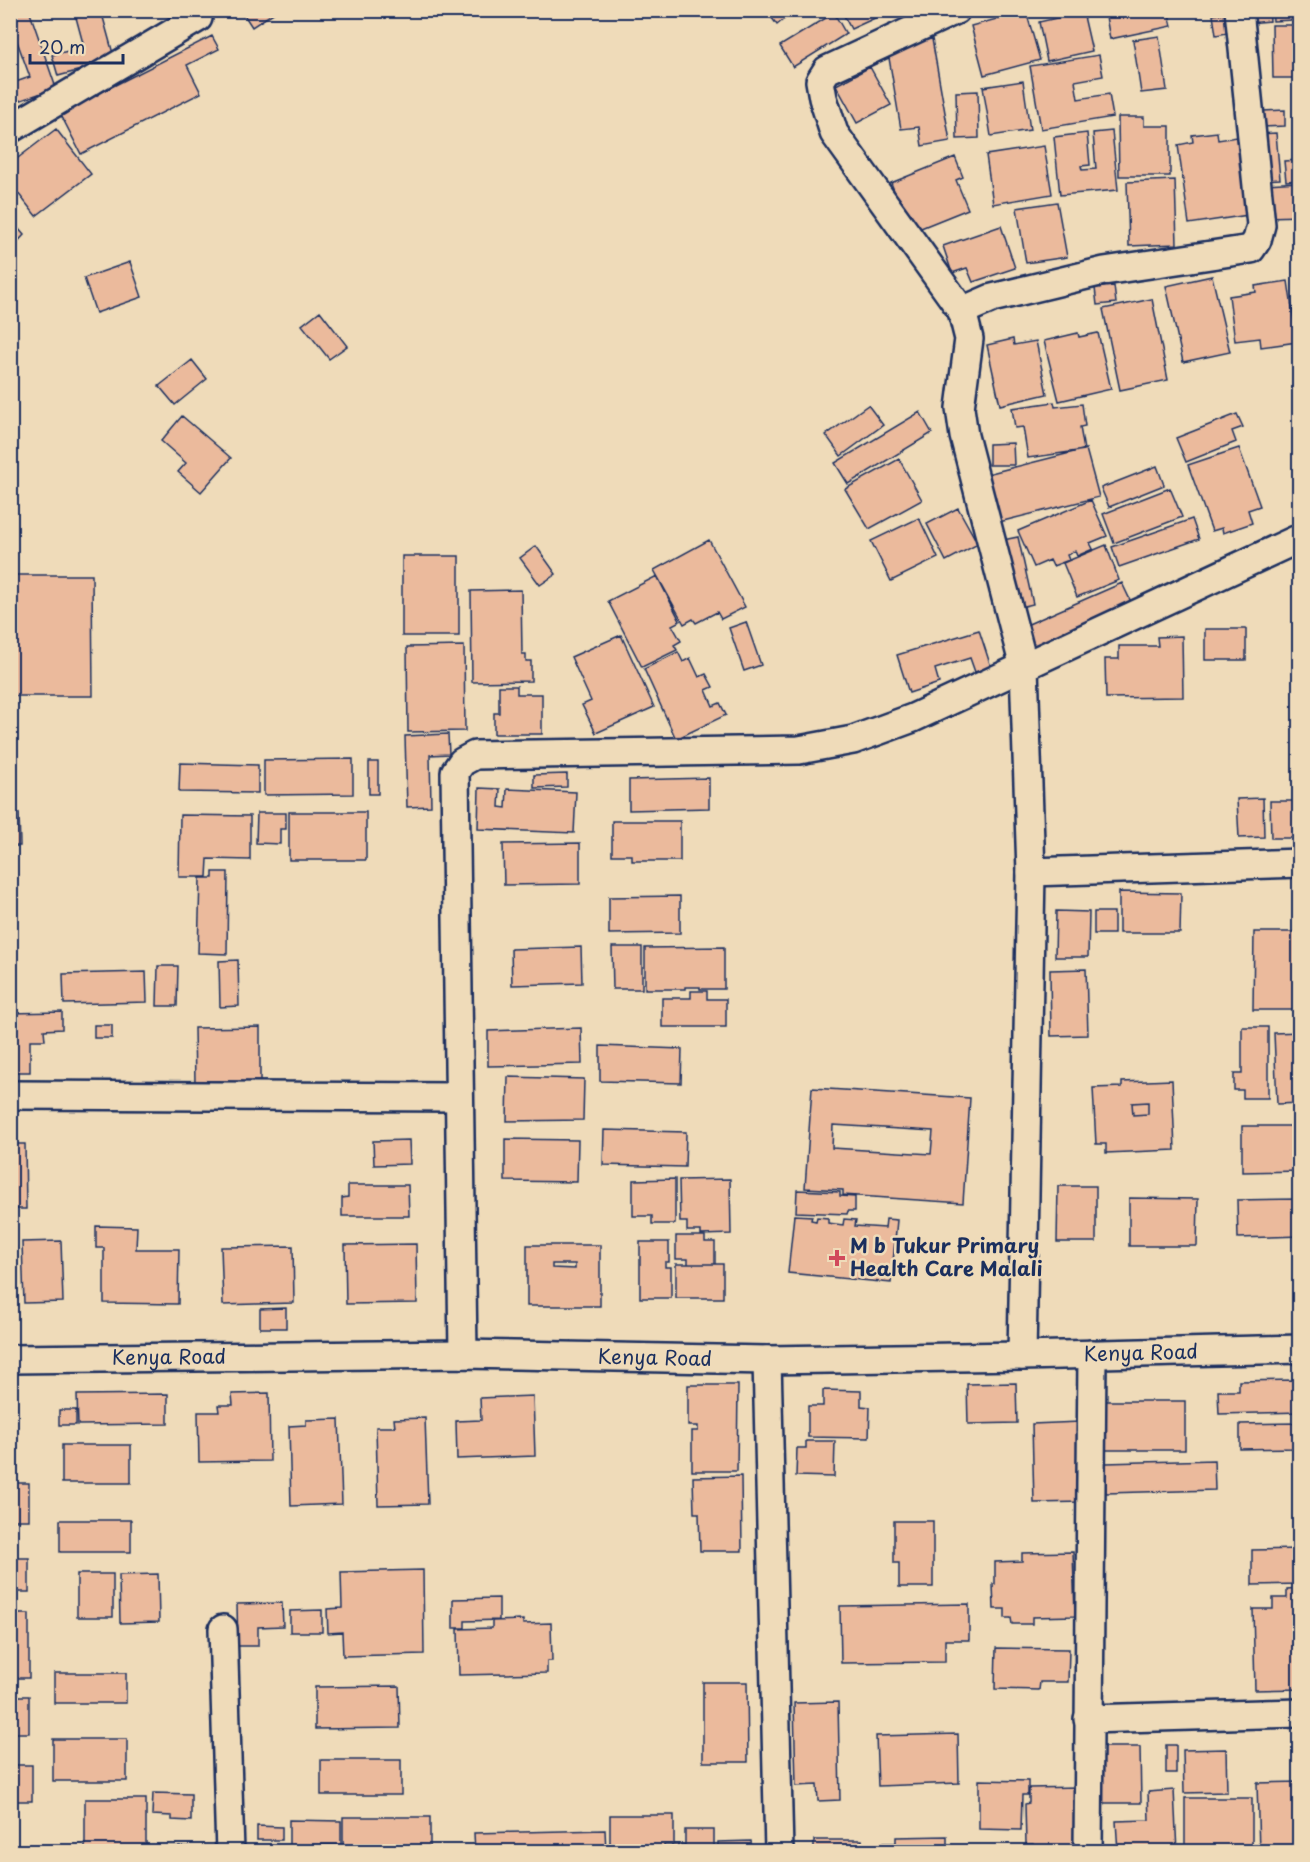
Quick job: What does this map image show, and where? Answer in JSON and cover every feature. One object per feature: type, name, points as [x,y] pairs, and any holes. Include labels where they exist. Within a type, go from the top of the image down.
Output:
[{"type":"street","points":[[956,10],[827,70],[820,81],[822,98],[834,133],[962,311],[969,339],[960,408],[964,436],[1024,667],[1031,872],[1022,1356]]},
{"type":"street","points":[[962,311],[992,298],[1104,272],[1251,249],[1257,240],[1261,225],[1239,10]]},
{"type":"street","points":[[10,129],[198,18]]},
{"type":"street","points":[[463,1354],[455,772],[462,762],[475,755],[799,750],[853,740],[913,718],[1299,538]]},
{"type":"street","points":[[1031,872],[1299,863]]},
{"type":"street","points":[[10,1095],[459,1097]]},
{"type":"street","name":"Kenya Road","points":[[10,1359],[463,1354],[766,1360],[1299,1349]]},
{"type":"street","points":[[1088,1851],[1092,1354]]},
{"type":"street","points":[[766,1360],[779,1851]]},
{"type":"street","points":[[223,1629],[230,1851]]},
{"type":"street","points":[[1088,1719],[1299,1713]]},
{"type":"building","points":[[19,10],[29,10],[56,88],[10,104],[10,84],[30,77],[10,22],[10,14]]},
{"type":"building","points":[[74,10],[101,10],[115,61],[58,76],[52,55],[84,47]]},
{"type":"building","points":[[241,10],[278,10],[252,27]]},
{"type":"building","points":[[766,10],[795,10],[777,25]]},
{"type":"building","points":[[841,10],[874,10],[877,17],[851,29]]},
{"type":"building","points":[[1168,10],[1172,26],[1110,39],[1105,11]]},
{"type":"building","points":[[1248,10],[1269,10],[1270,21],[1249,23]]},
{"type":"building","points":[[1272,10],[1293,10],[1293,20],[1273,21]]},
{"type":"building","points":[[1026,11],[1040,60],[984,75],[971,26]]},
{"type":"building","points":[[1083,12],[1092,51],[1047,61],[1039,22]]},
{"type":"building","points":[[1231,12],[1234,32],[1216,35],[1213,15]]},
{"type":"building","points":[[834,13],[846,34],[793,67],[780,46]]},
{"type":"building","points":[[1272,25],[1300,25],[1300,78],[1273,78]]},
{"type":"building","points":[[212,36],[219,49],[187,65],[201,93],[81,154],[60,113]]},
{"type":"building","points":[[1159,36],[1167,90],[1141,93],[1133,40]]},
{"type":"building","points":[[932,39],[950,141],[922,146],[919,127],[901,129],[887,46]]},
{"type":"building","points":[[1099,55],[1103,76],[1075,81],[1078,99],[1109,94],[1113,117],[1041,129],[1030,66]]},
{"type":"building","points":[[870,67],[891,105],[857,123],[836,85]]},
{"type":"building","points":[[1023,81],[1030,130],[991,136],[983,87]]},
{"type":"building","points":[[978,91],[979,138],[957,139],[956,92]]},
{"type":"building","points":[[1285,110],[1285,126],[1263,127],[1263,111]]},
{"type":"building","points":[[1118,117],[1144,117],[1144,126],[1170,126],[1170,176],[1119,176]]},
{"type":"building","points":[[56,129],[91,174],[36,216],[10,183],[10,164]]},
{"type":"building","points":[[1112,131],[1118,190],[1060,195],[1054,137],[1087,133],[1090,165],[1081,166],[1082,170],[1096,169],[1093,133]]},
{"type":"building","points":[[1217,132],[1218,140],[1237,137],[1248,215],[1189,224],[1178,145],[1193,142],[1192,135]]},
{"type":"building","points":[[1276,133],[1280,179],[1262,180],[1258,134]]},
{"type":"building","points":[[1044,146],[1052,194],[993,204],[986,155]]},
{"type":"building","points":[[955,157],[963,177],[956,180],[968,209],[911,232],[891,183]]},
{"type":"building","points":[[1300,160],[1300,180],[1286,181],[1284,161]]},
{"type":"building","points":[[1175,180],[1177,244],[1129,246],[1127,182]]},
{"type":"building","points":[[1300,182],[1300,216],[1268,217],[1266,184]]},
{"type":"building","points":[[1057,202],[1067,257],[1026,263],[1017,208]]},
{"type":"building","points":[[10,219],[24,235],[10,250]]},
{"type":"building","points":[[1001,226],[1015,268],[973,282],[967,268],[952,273],[943,246]]},
{"type":"building","points":[[130,262],[142,297],[96,313],[84,278]]},
{"type":"building","points":[[1212,276],[1230,352],[1183,362],[1166,286]]},
{"type":"building","points":[[1288,281],[1297,342],[1261,347],[1260,338],[1235,341],[1229,296],[1256,292],[1255,286]]},
{"type":"building","points":[[1114,286],[1116,303],[1097,305],[1095,288]]},
{"type":"building","points":[[1152,299],[1168,380],[1120,390],[1103,309]]},
{"type":"building","points":[[320,311],[347,346],[329,359],[302,325]]},
{"type":"building","points":[[1078,333],[1079,337],[1098,333],[1111,389],[1059,401],[1044,341]]},
{"type":"building","points":[[1013,339],[1014,345],[1036,341],[1047,394],[1000,405],[987,345]]},
{"type":"building","points":[[192,360],[207,379],[175,405],[159,386]]},
{"type":"building","points":[[1054,402],[1055,407],[1082,404],[1085,426],[1080,427],[1084,450],[1028,458],[1023,427],[1015,428],[1012,408]]},
{"type":"building","points":[[868,405],[883,425],[841,456],[826,435]]},
{"type":"building","points":[[920,412],[932,433],[848,484],[835,463]]},
{"type":"building","points":[[1237,414],[1243,427],[1232,431],[1236,442],[1186,462],[1176,438]]},
{"type":"building","points":[[182,416],[231,458],[201,492],[178,472],[186,463],[161,441]]},
{"type":"building","points":[[1013,443],[1014,465],[989,465],[989,444]]},
{"type":"building","points":[[1239,448],[1260,506],[1248,510],[1252,523],[1223,533],[1222,528],[1212,531],[1188,465]]},
{"type":"building","points":[[1086,449],[1099,497],[995,523],[983,475]]},
{"type":"building","points":[[899,459],[922,500],[869,529],[845,489]]},
{"type":"building","points":[[1157,466],[1164,485],[1109,507],[1101,488]]},
{"type":"building","points":[[1170,488],[1182,517],[1114,543],[1103,514]]},
{"type":"building","points":[[1091,500],[1107,536],[1090,543],[1093,549],[1077,556],[1075,551],[1067,555],[1069,560],[1053,566],[1050,560],[1034,567],[1018,531]]},
{"type":"building","points":[[958,508],[978,544],[946,561],[927,524]]},
{"type":"building","points":[[919,518],[938,558],[891,581],[871,541]]},
{"type":"building","points":[[1192,519],[1199,539],[1119,567],[1112,547]]},
{"type":"building","points":[[1018,537],[1033,604],[1012,609],[998,541]]},
{"type":"building","points":[[709,540],[745,607],[721,619],[717,612],[696,623],[693,619],[684,624],[654,570]]},
{"type":"building","points":[[1106,545],[1119,580],[1077,597],[1063,563]]},
{"type":"building","points":[[536,546],[556,574],[540,585],[520,558]]},
{"type":"building","points":[[402,556],[459,556],[459,636],[402,636]]},
{"type":"building","points":[[10,575],[92,575],[93,696],[10,696]]},
{"type":"building","points":[[657,576],[680,621],[672,625],[681,641],[674,645],[677,650],[642,667],[608,601]]},
{"type":"building","points":[[1122,583],[1131,602],[1033,646],[1024,626]]},
{"type":"building","points":[[521,590],[522,654],[526,654],[526,661],[531,661],[531,681],[472,682],[471,591]]},
{"type":"building","points":[[746,622],[761,665],[744,671],[729,628]]},
{"type":"building","points":[[1205,629],[1246,629],[1246,660],[1205,660]]},
{"type":"building","points":[[979,630],[991,667],[975,672],[970,658],[935,669],[939,683],[909,693],[897,655]]},
{"type":"building","points":[[621,635],[654,707],[596,733],[582,705],[591,701],[571,657]]},
{"type":"building","points":[[1182,636],[1183,697],[1106,698],[1105,659],[1119,659],[1119,646],[1158,646],[1157,637]]},
{"type":"building","points":[[464,646],[465,731],[408,732],[407,647]]},
{"type":"building","points":[[678,652],[683,662],[690,658],[699,677],[706,674],[713,687],[706,690],[713,706],[720,703],[726,715],[676,739],[644,669]]},
{"type":"building","points":[[499,686],[517,686],[517,694],[542,694],[542,734],[494,734],[494,713],[499,713]]},
{"type":"building","points":[[448,734],[449,754],[430,755],[431,806],[407,807],[405,736]]},
{"type":"building","points":[[353,759],[353,794],[264,795],[264,760]]},
{"type":"building","points":[[369,762],[378,762],[378,794],[369,794]]},
{"type":"building","points":[[180,763],[258,765],[258,793],[179,792]]},
{"type":"building","points":[[567,774],[567,787],[534,788],[534,775]]},
{"type":"building","points":[[709,778],[709,808],[629,810],[629,780]]},
{"type":"building","points":[[479,788],[500,789],[499,807],[506,808],[507,789],[576,792],[574,833],[478,829]]},
{"type":"building","points":[[1263,798],[1264,837],[1239,838],[1237,799]]},
{"type":"building","points":[[1270,801],[1300,801],[1300,838],[1271,838]]},
{"type":"building","points":[[289,812],[366,812],[366,860],[289,860]]},
{"type":"building","points":[[257,813],[286,813],[286,829],[280,829],[280,844],[256,843]]},
{"type":"building","points":[[10,814],[19,814],[20,846],[10,846]]},
{"type":"building","points":[[180,815],[250,816],[250,860],[208,859],[207,877],[179,877]]},
{"type":"building","points":[[612,821],[680,821],[680,861],[632,861],[632,855],[612,855]]},
{"type":"building","points":[[580,843],[580,884],[504,885],[503,844]]},
{"type":"building","points":[[213,872],[228,872],[227,954],[198,953],[200,878],[213,878]]},
{"type":"building","points":[[1119,892],[1181,893],[1180,933],[1119,933]]},
{"type":"building","points":[[680,896],[680,933],[609,934],[609,897]]},
{"type":"building","points":[[1056,911],[1089,912],[1088,957],[1055,957]]},
{"type":"building","points":[[1094,912],[1114,912],[1114,934],[1094,934]]},
{"type":"building","points":[[1254,932],[1300,932],[1300,1010],[1253,1010]]},
{"type":"building","points":[[581,947],[582,983],[512,985],[511,949]]},
{"type":"building","points":[[612,947],[642,947],[642,989],[613,989]]},
{"type":"building","points":[[724,947],[724,989],[685,987],[685,989],[645,989],[645,948]]},
{"type":"building","points":[[238,960],[239,1006],[220,1007],[219,961]]},
{"type":"building","points":[[158,966],[178,966],[177,1006],[157,1006]]},
{"type":"building","points":[[1086,969],[1088,1035],[1051,1036],[1050,970]]},
{"type":"building","points":[[146,972],[147,1002],[64,1004],[63,974]]},
{"type":"building","points":[[691,991],[707,991],[707,999],[726,999],[726,1027],[662,1027],[662,998],[691,998]]},
{"type":"building","points":[[62,1012],[62,1029],[44,1030],[45,1040],[30,1040],[30,1072],[10,1072],[10,1013]]},
{"type":"building","points":[[94,1025],[112,1025],[112,1038],[94,1038]]},
{"type":"building","points":[[260,1027],[260,1083],[195,1083],[194,1028]]},
{"type":"building","points":[[1242,1027],[1268,1027],[1268,1098],[1243,1098],[1243,1090],[1234,1090],[1234,1074],[1242,1074]]},
{"type":"building","points":[[581,1028],[582,1064],[488,1066],[488,1031]]},
{"type":"building","points":[[1300,1032],[1300,1103],[1277,1104],[1274,1033]]},
{"type":"building","points":[[600,1046],[682,1049],[681,1083],[600,1081]]},
{"type":"building","points":[[508,1077],[584,1079],[583,1120],[507,1121]]},
{"type":"building","points":[[1172,1080],[1175,1150],[1106,1153],[1106,1144],[1096,1144],[1093,1088],[1122,1087],[1122,1082]],"holes":[[[1148,1102],[1148,1114],[1133,1115],[1132,1103]]]},
{"type":"building","points":[[812,1088],[970,1098],[963,1203],[843,1195],[843,1190],[805,1188]],"holes":[[[833,1125],[933,1131],[931,1154],[832,1148]]]},
{"type":"building","points":[[1148,1102],[1148,1114],[1133,1115],[1132,1103]]},
{"type":"building","points":[[1242,1126],[1300,1126],[1300,1171],[1242,1172]]},
{"type":"building","points":[[604,1130],[686,1132],[685,1167],[603,1165]]},
{"type":"building","points":[[505,1139],[578,1140],[577,1182],[505,1181]]},
{"type":"building","points":[[409,1140],[410,1164],[374,1165],[373,1141]]},
{"type":"building","points":[[10,1144],[25,1144],[26,1209],[10,1209]]},
{"type":"building","points":[[675,1179],[675,1224],[652,1224],[652,1216],[633,1216],[633,1180]]},
{"type":"building","points":[[730,1179],[731,1234],[701,1235],[701,1231],[687,1231],[687,1222],[680,1222],[679,1180]]},
{"type":"building","points":[[348,1185],[408,1185],[409,1216],[342,1216],[342,1198],[348,1197]]},
{"type":"building","points":[[1058,1186],[1096,1186],[1096,1242],[1057,1242]]},
{"type":"building","points":[[797,1190],[840,1192],[840,1196],[855,1197],[855,1211],[848,1211],[847,1214],[796,1212]]},
{"type":"building","points":[[1129,1198],[1198,1199],[1197,1246],[1129,1246]]},
{"type":"building","points":[[1300,1199],[1300,1236],[1238,1238],[1237,1200]]},
{"type":"building","points":[[794,1215],[812,1216],[811,1220],[816,1221],[817,1217],[828,1218],[828,1223],[843,1225],[844,1219],[856,1220],[855,1226],[885,1228],[886,1219],[897,1220],[891,1283],[788,1273]]},
{"type":"building","points":[[96,1226],[137,1227],[136,1249],[179,1249],[178,1304],[104,1303],[104,1248],[96,1248]]},
{"type":"building","points":[[676,1236],[705,1236],[705,1242],[715,1242],[715,1264],[688,1264],[688,1259],[676,1259]]},
{"type":"building","points":[[61,1241],[63,1302],[24,1303],[22,1242]]},
{"type":"building","points":[[640,1242],[669,1242],[669,1262],[665,1262],[665,1267],[671,1267],[671,1298],[640,1298]]},
{"type":"building","points":[[416,1244],[417,1303],[346,1304],[345,1245]]},
{"type":"building","points":[[527,1245],[600,1245],[600,1306],[527,1306]],"holes":[[[552,1264],[575,1264],[575,1269],[552,1268]]]},
{"type":"building","points":[[293,1246],[294,1303],[223,1305],[221,1247]]},
{"type":"building","points":[[16,1247],[17,1304],[10,1304],[10,1248]]},
{"type":"building","points":[[676,1264],[723,1264],[723,1298],[676,1298]]},
{"type":"building","points":[[286,1308],[286,1328],[260,1328],[260,1309]]},
{"type":"building","points":[[1300,1380],[1300,1412],[1219,1414],[1218,1391],[1239,1391],[1239,1381]]},
{"type":"building","points":[[1016,1383],[1017,1423],[968,1424],[967,1384]]},
{"type":"building","points":[[688,1385],[738,1385],[737,1471],[692,1471],[692,1431],[698,1431],[698,1426],[688,1426]]},
{"type":"building","points":[[823,1390],[861,1391],[861,1406],[870,1407],[869,1438],[808,1437],[808,1406],[823,1406]]},
{"type":"building","points":[[269,1393],[270,1461],[199,1462],[198,1412],[219,1412],[218,1405],[233,1405],[232,1394]]},
{"type":"building","points":[[10,1394],[16,1394],[16,1410],[10,1410]]},
{"type":"building","points":[[168,1394],[168,1424],[78,1425],[77,1395]]},
{"type":"building","points":[[533,1396],[535,1456],[457,1459],[456,1421],[481,1420],[480,1398]]},
{"type":"building","points":[[1099,1401],[1185,1401],[1185,1450],[1099,1450]]},
{"type":"building","points":[[59,1410],[76,1410],[76,1425],[59,1425]]},
{"type":"building","points":[[425,1418],[428,1504],[378,1505],[376,1427],[395,1427],[394,1419]]},
{"type":"building","points":[[339,1419],[342,1504],[291,1506],[289,1426],[306,1425],[306,1420]]},
{"type":"building","points":[[1080,1422],[1083,1502],[1034,1503],[1032,1424]]},
{"type":"building","points":[[1300,1423],[1300,1448],[1240,1449],[1240,1424]]},
{"type":"building","points":[[806,1441],[835,1441],[834,1477],[796,1476],[797,1448],[806,1448]]},
{"type":"building","points":[[62,1445],[131,1445],[131,1483],[62,1483]]},
{"type":"building","points":[[1214,1460],[1215,1490],[1106,1493],[1106,1463]]},
{"type":"building","points":[[741,1476],[742,1551],[700,1551],[699,1513],[694,1513],[693,1477]]},
{"type":"building","points":[[10,1483],[29,1483],[29,1520],[10,1520]]},
{"type":"building","points":[[60,1520],[131,1520],[131,1552],[60,1552]]},
{"type":"building","points":[[894,1521],[933,1521],[933,1587],[899,1587],[899,1563],[894,1563]]},
{"type":"building","points":[[1300,1549],[1300,1584],[1252,1585],[1252,1550]]},
{"type":"building","points":[[1073,1552],[1075,1616],[1032,1617],[1032,1624],[1012,1624],[1011,1618],[1005,1618],[1005,1609],[994,1609],[995,1562],[1022,1561],[1022,1553]]},
{"type":"building","points":[[10,1558],[29,1558],[29,1592],[10,1592]]},
{"type":"building","points":[[423,1570],[424,1654],[343,1656],[342,1632],[328,1633],[327,1609],[342,1608],[341,1572]]},
{"type":"building","points":[[77,1574],[113,1574],[113,1617],[77,1617]]},
{"type":"building","points":[[158,1574],[159,1622],[120,1623],[119,1575]]},
{"type":"building","points":[[1300,1588],[1300,1689],[1255,1690],[1253,1609],[1273,1609],[1273,1598],[1287,1598],[1287,1589]]},
{"type":"building","points":[[499,1598],[499,1620],[465,1621],[465,1628],[453,1628],[453,1599]]},
{"type":"building","points":[[282,1603],[283,1626],[258,1627],[258,1646],[238,1646],[237,1604]]},
{"type":"building","points":[[969,1604],[969,1640],[945,1640],[945,1662],[841,1663],[840,1606]]},
{"type":"building","points":[[322,1610],[322,1632],[290,1632],[290,1611]]},
{"type":"building","points":[[10,1614],[29,1614],[29,1678],[10,1678]]},
{"type":"building","points":[[523,1620],[523,1624],[551,1623],[552,1661],[547,1661],[547,1673],[459,1675],[458,1629],[492,1628],[492,1621]]},
{"type":"building","points":[[996,1648],[1069,1649],[1068,1682],[1040,1682],[1039,1690],[995,1689]]},
{"type":"building","points":[[54,1673],[126,1673],[126,1703],[54,1703]]},
{"type":"building","points":[[703,1682],[747,1682],[748,1762],[703,1762]]},
{"type":"building","points":[[399,1686],[400,1728],[315,1729],[315,1687]]},
{"type":"building","points":[[10,1696],[29,1696],[29,1733],[10,1733]]},
{"type":"building","points":[[838,1702],[840,1800],[818,1801],[817,1785],[796,1786],[794,1703]]},
{"type":"building","points":[[958,1734],[959,1783],[878,1786],[876,1736]]},
{"type":"building","points":[[53,1739],[127,1739],[127,1781],[53,1781]]},
{"type":"building","points":[[1166,1745],[1176,1745],[1176,1773],[1166,1773]]},
{"type":"building","points":[[1102,1747],[1140,1747],[1141,1803],[1103,1803]]},
{"type":"building","points":[[1226,1749],[1227,1792],[1184,1793],[1183,1750]]},
{"type":"building","points":[[321,1760],[401,1760],[401,1795],[321,1795]]},
{"type":"building","points":[[10,1765],[32,1765],[32,1801],[10,1801]]},
{"type":"building","points":[[979,1780],[1028,1781],[1028,1795],[1022,1795],[1021,1830],[979,1829]]},
{"type":"building","points":[[1300,1782],[1300,1850],[1259,1851],[1257,1783]]},
{"type":"building","points":[[1078,1787],[1080,1852],[1033,1852],[1033,1844],[1026,1844],[1025,1804],[1029,1803],[1029,1788]]},
{"type":"building","points":[[1174,1790],[1177,1852],[1118,1852],[1116,1821],[1149,1820],[1148,1792]]},
{"type":"building","points":[[153,1793],[191,1794],[191,1821],[172,1820],[172,1816],[152,1815]]},
{"type":"building","points":[[1185,1798],[1252,1798],[1252,1852],[1185,1852]]},
{"type":"building","points":[[85,1799],[146,1799],[146,1852],[85,1852]]},
{"type":"building","points":[[610,1815],[674,1815],[674,1845],[664,1845],[664,1852],[610,1852]]},
{"type":"building","points":[[343,1817],[430,1817],[430,1852],[326,1852],[326,1849],[343,1849]]},
{"type":"building","points":[[289,1820],[341,1821],[341,1845],[289,1845]]},
{"type":"building","points":[[257,1826],[282,1827],[282,1840],[257,1840]]},
{"type":"building","points":[[605,1830],[606,1852],[475,1852],[474,1833]]},
{"type":"building","points":[[685,1830],[714,1830],[714,1852],[672,1852],[672,1845],[685,1845]]},
{"type":"building","points":[[947,1836],[947,1852],[883,1852],[883,1843],[896,1843],[896,1837]]},
{"type":"building","points":[[814,1840],[862,1840],[862,1846],[875,1845],[875,1852],[814,1852]]},
{"type":"building","points":[[751,1841],[752,1852],[718,1852],[718,1842]]},
{"type":"building","points":[[165,1847],[188,1847],[188,1852],[165,1852]]},
{"type":"place","name":"M b Tukur Primary Health Care Malali","points":[[837,1258]]}]
